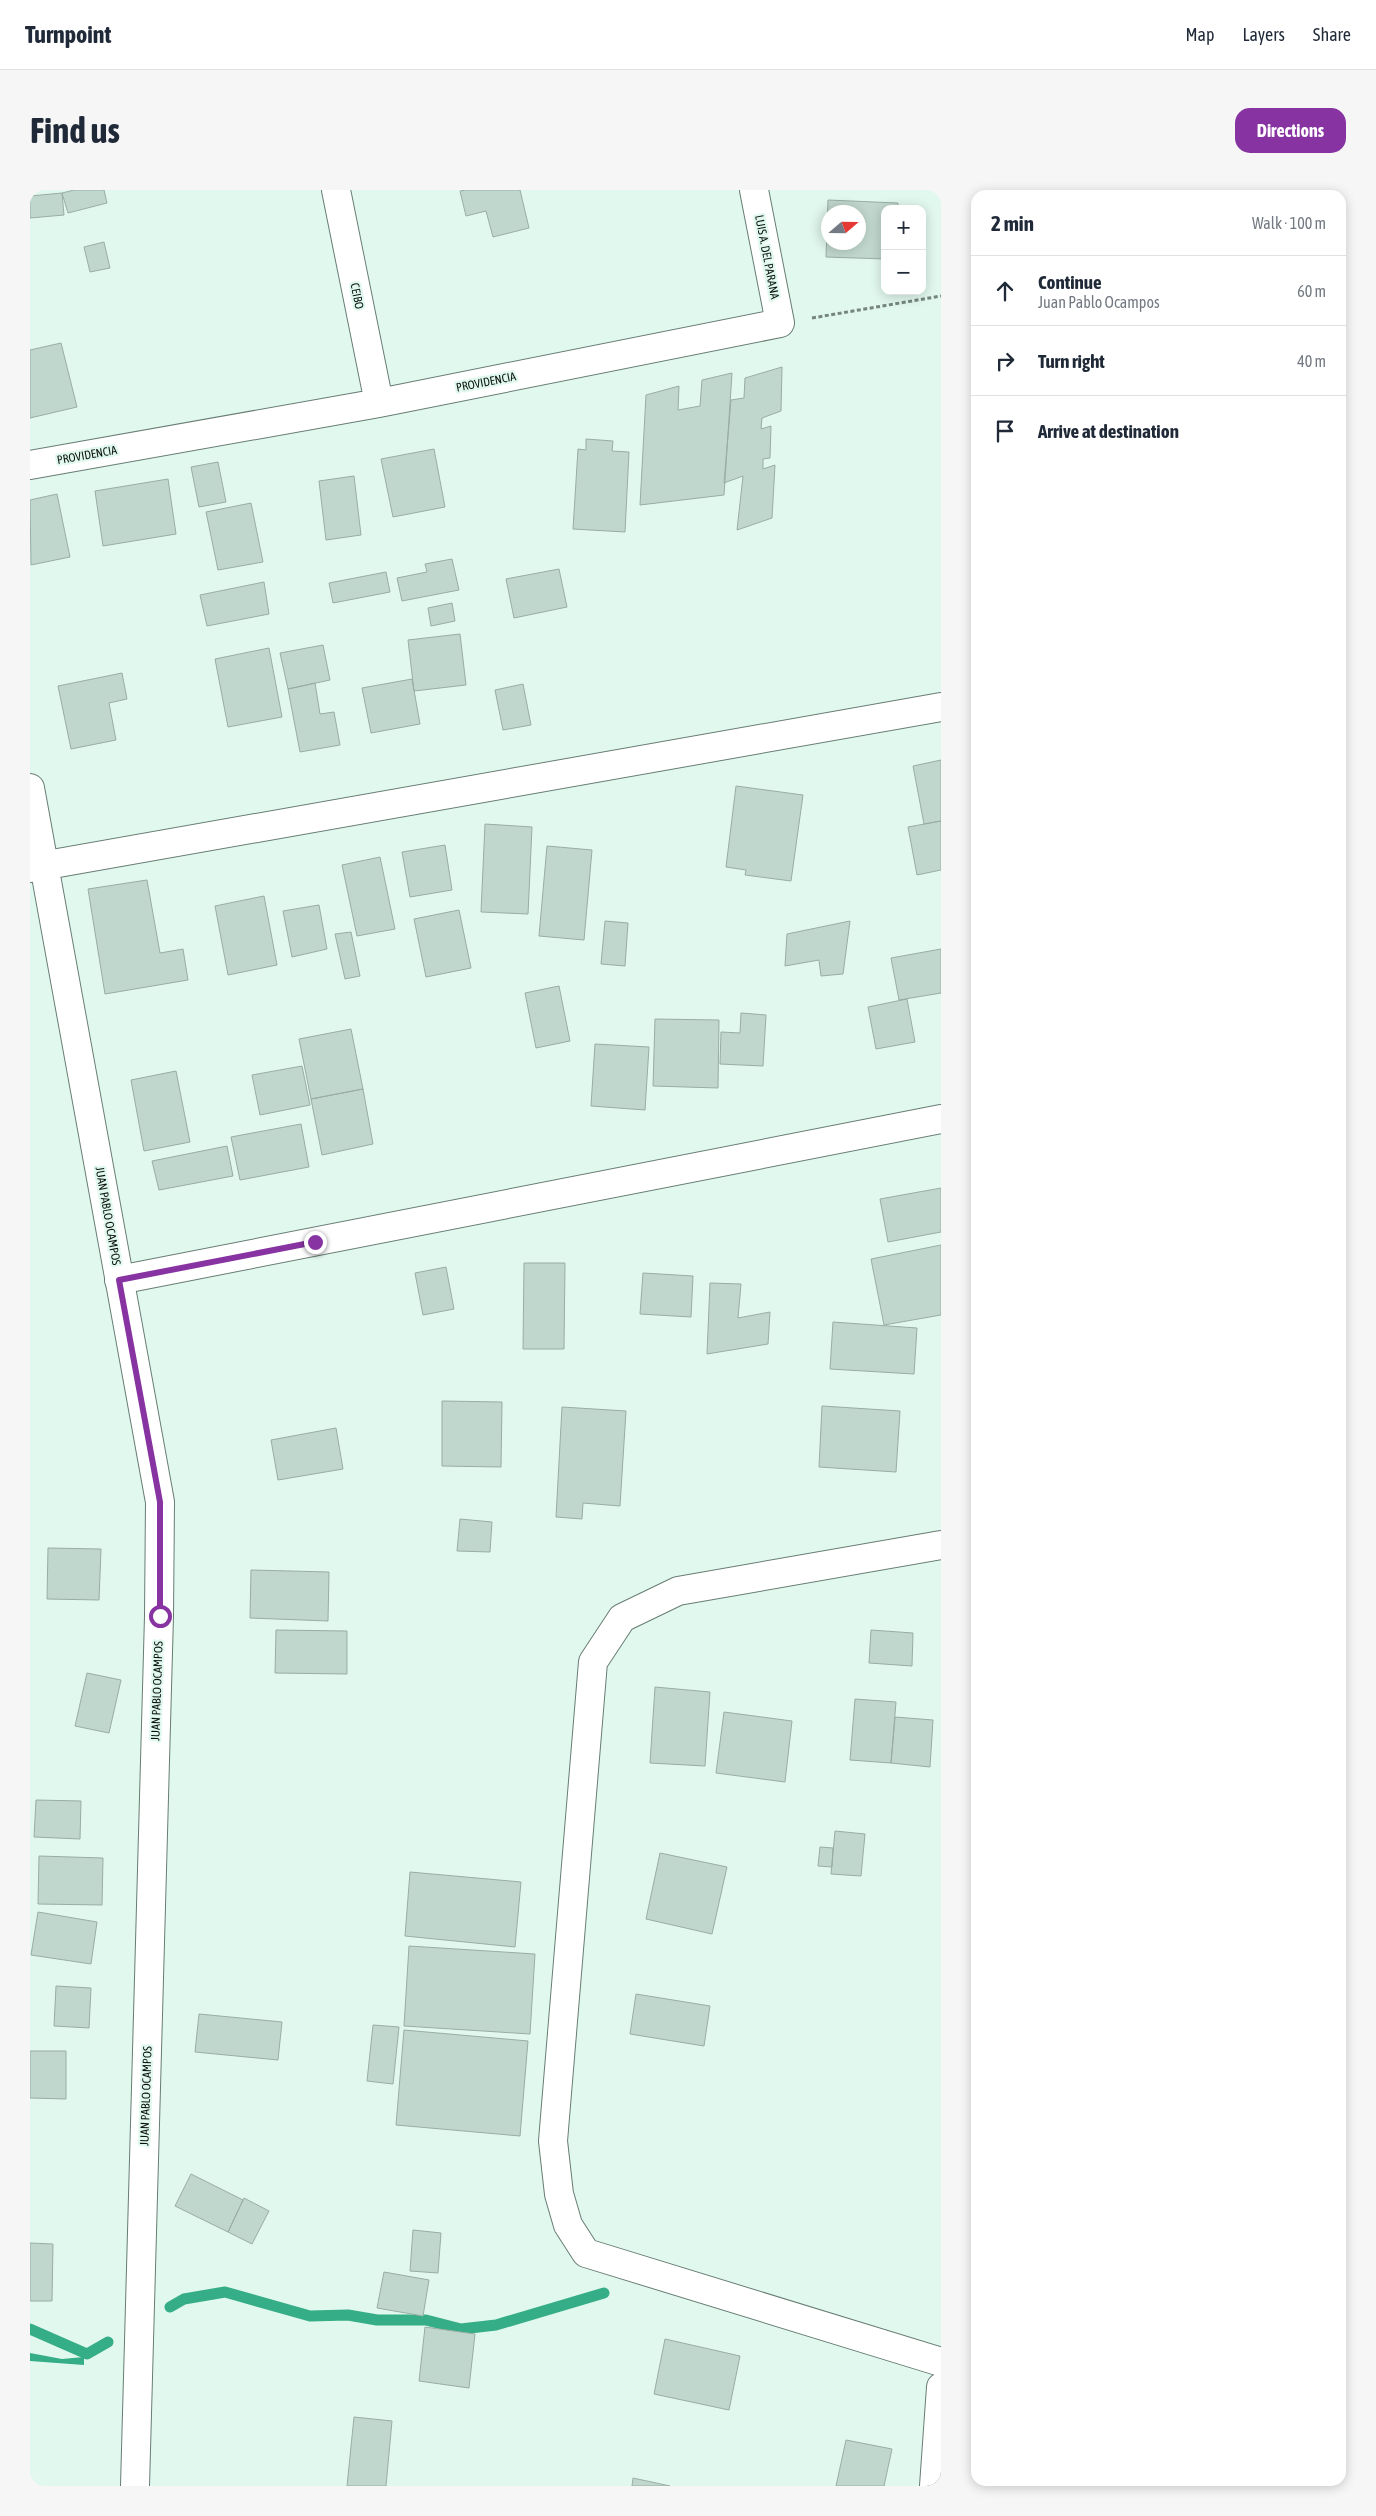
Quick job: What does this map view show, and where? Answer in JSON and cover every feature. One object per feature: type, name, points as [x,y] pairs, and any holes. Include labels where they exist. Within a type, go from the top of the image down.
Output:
[{"type":"street","name":"CEIBO","points":[[336,190],[379,403]]},
{"type":"street","name":"LUIS A. DEL PARANA","points":[[754,190],[780,323]]},
{"type":"street","name":"PROVIDENCIA","points":[[30,466],[379,403],[780,323]]},
{"type":"street","points":[[37,866],[941,708]]},
{"type":"street","name":"JUAN PABLO OCAMPOS","points":[[30,788],[37,866],[119,1280],[160,1502],[160,1616],[135,2486]]},
{"type":"street","points":[[119,1280],[941,1119]]},
{"type":"street","points":[[941,1545],[678,1591],[622,1618],[593,1662],[553,2141],[559,2194],[568,2225],[586,2253],[941,2362]]},
{"type":"street","points":[[934,2486],[941,2387]]},
{"type":"path","points":[[780,323],[941,296]]},
{"type":"shaded area","points":[[30,2353],[62,2359],[84,2357],[84,2365],[30,2361]]},
{"type":"building","points":[[74,190],[104,190],[107,203],[68,213],[62,193]]},
{"type":"building","points":[[520,190],[529,228],[493,237],[486,211],[466,216],[460,191]]},
{"type":"building","points":[[62,193],[64,215],[30,218],[30,196]]},
{"type":"building","points":[[828,200],[898,203],[898,205],[881,205],[881,259],[826,257],[826,250],[866,250],[866,205],[828,205]]},
{"type":"building","points":[[104,242],[110,268],[90,272],[84,247]]},
{"type":"building","points":[[61,343],[77,407],[30,418],[30,350]]},
{"type":"building","points":[[782,367],[781,411],[762,418],[761,429],[771,426],[770,458],[763,459],[763,469],[775,465],[772,518],[737,530],[743,476],[724,483],[731,400],[744,398],[745,378]]},
{"type":"building","points":[[732,373],[724,495],[640,505],[646,395],[679,386],[678,410],[700,406],[702,380]]},
{"type":"building","points":[[586,439],[613,441],[612,451],[629,452],[625,532],[573,529],[578,449],[586,450]]},
{"type":"building","points":[[434,449],[445,507],[393,517],[381,459]]},
{"type":"building","points":[[218,462],[226,502],[199,507],[191,467]]},
{"type":"building","points":[[354,476],[361,535],[326,540],[319,481]]},
{"type":"building","points":[[168,479],[176,534],[103,546],[95,491]]},
{"type":"building","points":[[57,494],[70,557],[31,565],[30,500]]},
{"type":"building","points":[[251,503],[263,562],[218,570],[206,512]]},
{"type":"building","points":[[452,559],[459,590],[402,601],[397,578],[427,572],[425,564]]},
{"type":"building","points":[[559,569],[567,607],[514,618],[506,579]]},
{"type":"building","points":[[386,572],[390,592],[333,603],[329,583]]},
{"type":"building","points":[[264,582],[269,614],[207,626],[200,595]]},
{"type":"building","points":[[452,603],[455,621],[431,626],[428,608]]},
{"type":"building","points":[[460,634],[466,685],[414,691],[408,640]]},
{"type":"building","points":[[323,645],[330,680],[288,689],[280,653]]},
{"type":"building","points":[[269,648],[282,717],[228,727],[215,659]]},
{"type":"building","points":[[122,673],[127,699],[109,703],[116,740],[71,749],[58,686]]},
{"type":"building","points":[[412,679],[420,724],[371,733],[362,688]]},
{"type":"building","points":[[315,683],[320,714],[334,712],[340,745],[300,752],[288,689]]},
{"type":"building","points":[[523,684],[531,725],[503,730],[495,690]]},
{"type":"building","points":[[941,760],[941,821],[924,824],[913,766]]},
{"type":"building","points":[[736,786],[803,795],[791,881],[745,875],[746,870],[726,867]]},
{"type":"building","points":[[941,821],[941,870],[917,875],[908,827]]},
{"type":"building","points":[[485,824],[532,827],[528,914],[481,912]]},
{"type":"building","points":[[445,845],[452,890],[410,897],[402,852]]},
{"type":"building","points":[[547,846],[592,850],[584,940],[539,936]]},
{"type":"building","points":[[380,857],[395,929],[357,936],[342,865]]},
{"type":"building","points":[[147,880],[160,953],[183,949],[188,980],[105,994],[88,889]]},
{"type":"building","points":[[264,896],[277,965],[228,975],[215,906]]},
{"type":"building","points":[[319,905],[327,949],[292,957],[283,911]]},
{"type":"building","points":[[459,910],[471,968],[426,977],[414,919]]},
{"type":"building","points":[[605,921],[628,923],[625,966],[601,964]]},
{"type":"building","points":[[850,921],[843,974],[821,976],[819,960],[785,966],[787,934]]},
{"type":"building","points":[[351,932],[360,976],[345,979],[335,934]]},
{"type":"building","points":[[941,949],[941,993],[899,1000],[891,958]]},
{"type":"building","points":[[559,986],[570,1041],[536,1048],[525,993]]},
{"type":"building","points":[[907,999],[915,1042],[876,1049],[868,1007]]},
{"type":"building","points":[[741,1013],[766,1015],[763,1066],[720,1064],[721,1032],[740,1033]]},
{"type":"building","points":[[655,1019],[719,1020],[718,1088],[653,1086]]},
{"type":"building","points":[[351,1029],[363,1089],[311,1099],[299,1039]]},
{"type":"building","points":[[595,1044],[649,1047],[645,1110],[591,1106]]},
{"type":"building","points":[[302,1066],[310,1105],[260,1115],[252,1075]]},
{"type":"building","points":[[176,1071],[190,1142],[144,1151],[131,1080]]},
{"type":"building","points":[[363,1089],[373,1144],[322,1155],[311,1099]]},
{"type":"building","points":[[301,1124],[309,1167],[240,1180],[231,1137]]},
{"type":"building","points":[[227,1146],[233,1176],[159,1190],[152,1161]]},
{"type":"building","points":[[941,1188],[941,1232],[888,1242],[880,1199]]},
{"type":"building","points":[[941,1245],[941,1315],[884,1325],[871,1259]]},
{"type":"building","points":[[524,1263],[565,1263],[564,1349],[523,1349]]},
{"type":"building","points":[[446,1267],[454,1309],[423,1315],[415,1273]]},
{"type":"building","points":[[643,1273],[693,1276],[691,1317],[640,1314]]},
{"type":"building","points":[[710,1283],[741,1284],[738,1318],[770,1312],[768,1344],[707,1354]]},
{"type":"building","points":[[833,1322],[917,1328],[914,1374],[830,1369]]},
{"type":"building","points":[[442,1401],[502,1402],[501,1467],[442,1466]]},
{"type":"building","points":[[822,1406],[900,1411],[896,1472],[819,1467]]},
{"type":"building","points":[[562,1407],[626,1411],[620,1506],[583,1503],[582,1519],[556,1517]]},
{"type":"building","points":[[336,1428],[343,1469],[278,1480],[271,1440]]},
{"type":"building","points":[[460,1519],[492,1522],[490,1552],[457,1551]]},
{"type":"building","points":[[48,1548],[101,1549],[99,1600],[47,1599]]},
{"type":"building","points":[[251,1570],[329,1572],[328,1621],[250,1618]]},
{"type":"building","points":[[276,1630],[347,1631],[347,1674],[275,1673]]},
{"type":"building","points":[[871,1630],[913,1633],[912,1666],[869,1663]]},
{"type":"building","points":[[87,1673],[121,1680],[109,1733],[75,1726]]},
{"type":"building","points":[[655,1687],[710,1692],[705,1766],[650,1763]]},
{"type":"building","points":[[855,1699],[896,1702],[891,1763],[850,1760]]},
{"type":"building","points":[[724,1712],[792,1721],[785,1782],[716,1773]]},
{"type":"building","points":[[895,1717],[933,1720],[930,1767],[891,1763]]},
{"type":"building","points":[[36,1800],[81,1801],[80,1839],[34,1837]]},
{"type":"building","points":[[835,1831],[865,1834],[861,1876],[831,1874]]},
{"type":"building","points":[[820,1847],[833,1848],[832,1867],[818,1866]]},
{"type":"building","points":[[660,1853],[727,1867],[712,1934],[646,1919]]},
{"type":"building","points":[[39,1856],[103,1858],[102,1905],[38,1904]]},
{"type":"building","points":[[410,1872],[521,1882],[515,1947],[405,1936]]},
{"type":"building","points":[[38,1912],[97,1922],[91,1964],[31,1955]]},
{"type":"building","points":[[409,1946],[535,1954],[530,2034],[404,2026]]},
{"type":"building","points":[[56,1986],[91,1988],[89,2028],[54,2026]]},
{"type":"building","points":[[636,1994],[710,2006],[704,2046],[630,2034]]},
{"type":"building","points":[[199,2014],[282,2022],[278,2060],[195,2052]]},
{"type":"building","points":[[373,2025],[399,2027],[393,2084],[367,2081]]},
{"type":"building","points":[[404,2030],[528,2041],[520,2136],[396,2125]]},
{"type":"building","points":[[30,2051],[66,2051],[66,2099],[30,2098]]},
{"type":"building","points":[[191,2174],[243,2200],[228,2232],[175,2206]]},
{"type":"building","points":[[244,2198],[269,2211],[252,2244],[228,2232]]},
{"type":"building","points":[[413,2230],[441,2233],[438,2273],[410,2271]]},
{"type":"building","points":[[30,2243],[53,2244],[52,2301],[30,2301]]},
{"type":"building","points":[[384,2272],[429,2280],[423,2316],[377,2308]]},
{"type":"building","points":[[425,2327],[475,2334],[469,2388],[419,2381]]},
{"type":"building","points":[[665,2339],[740,2356],[729,2410],[654,2394]]},
{"type":"building","points":[[354,2417],[392,2421],[386,2486],[347,2486]]},
{"type":"building","points":[[846,2440],[892,2449],[884,2486],[836,2486]]},
{"type":"building","points":[[633,2478],[670,2486],[632,2486]]},
{"type":"waterway","points":[[170,2307],[184,2299],[225,2292],[310,2316],[348,2315],[377,2320],[426,2320],[461,2329],[496,2325],[604,2293]]},
{"type":"waterway","points":[[30,2329],[87,2354],[108,2342]]},
{"type":"route","points":[[160,1616],[160,1502],[119,1280],[315,1242]]}]
